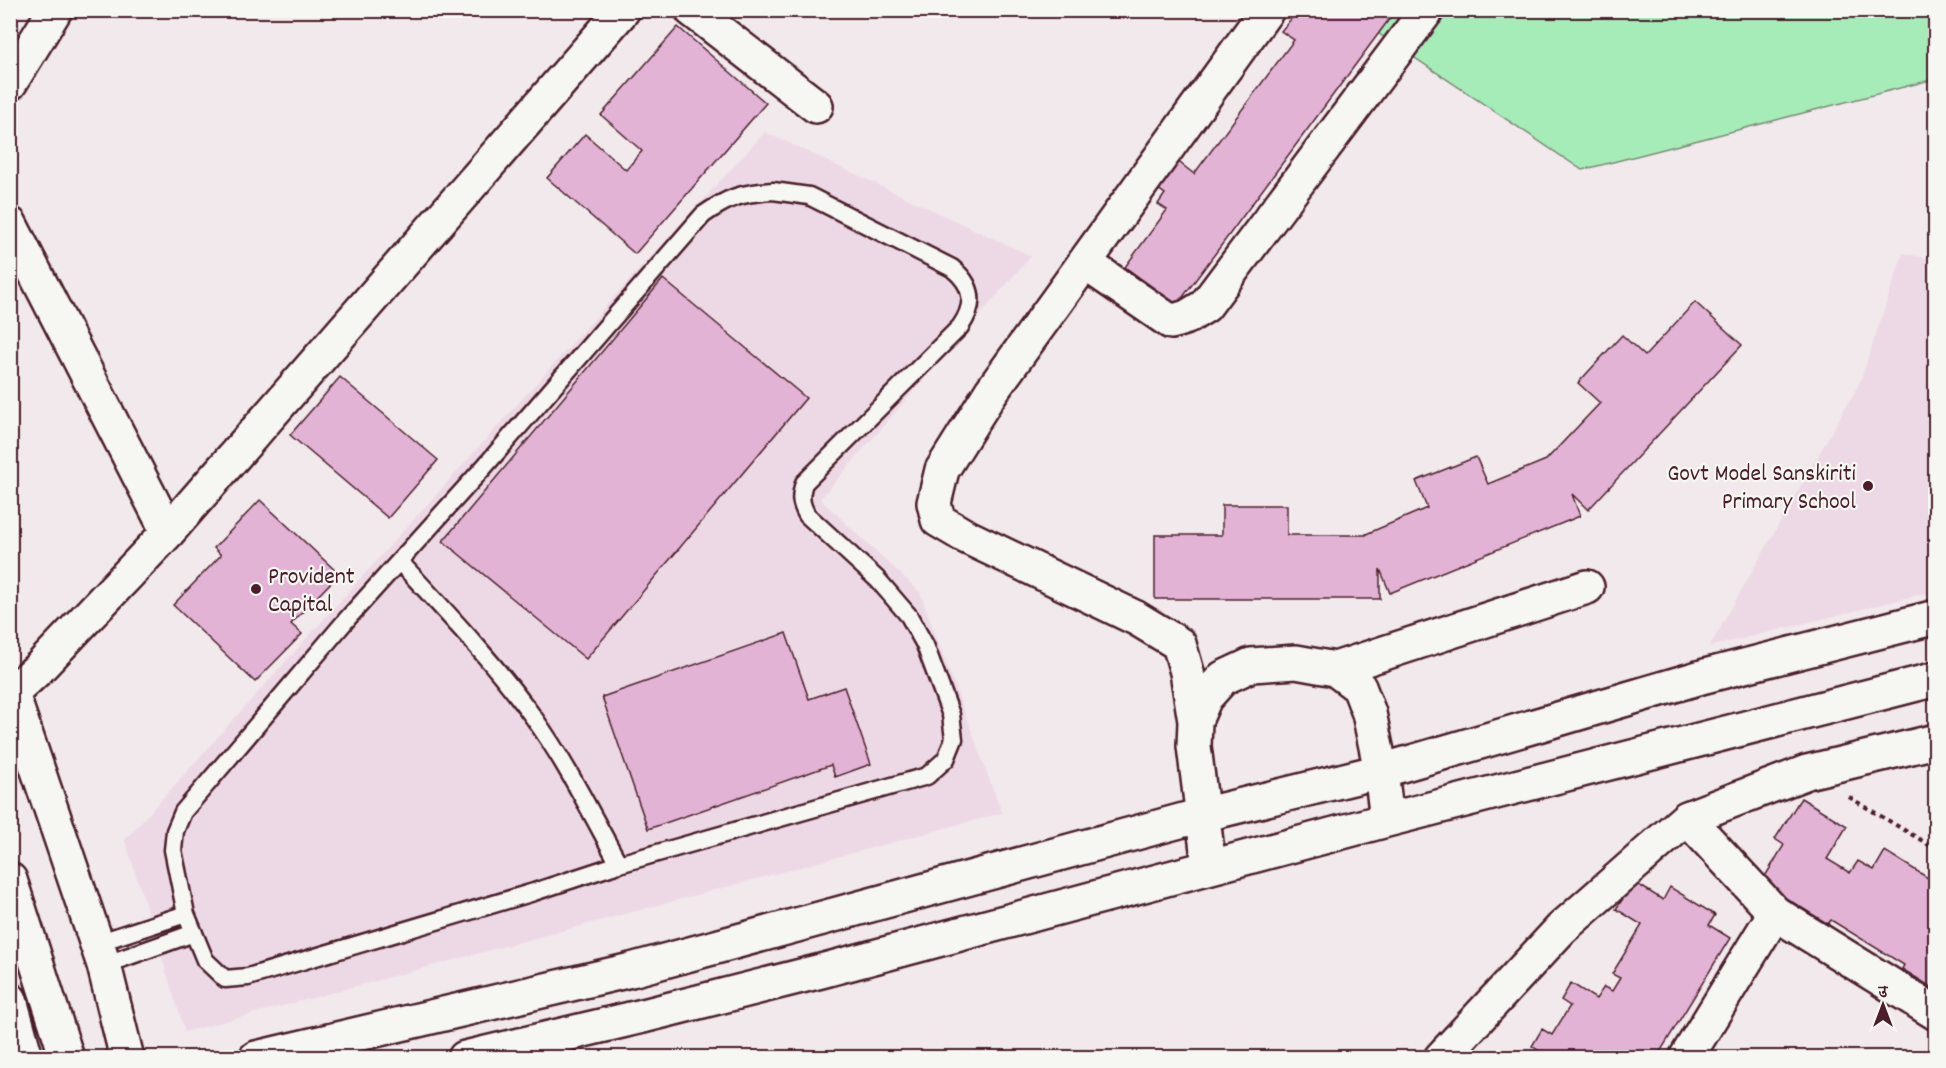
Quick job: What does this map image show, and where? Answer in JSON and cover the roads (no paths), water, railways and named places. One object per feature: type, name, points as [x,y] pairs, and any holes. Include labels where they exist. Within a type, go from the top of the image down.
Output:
[{"type":"street","points":[[10,83],[55,10]]},
{"type":"street","points":[[127,1058],[100,954],[11,690],[38,669],[168,532],[623,10]]},
{"type":"street","points":[[692,10],[816,106]]},
{"type":"street","points":[[1209,866],[1194,746],[1195,721],[1187,672],[1179,644],[1136,618],[965,536],[938,520],[934,503],[942,470],[991,392],[1267,10]]},
{"type":"street","points":[[1085,263],[1171,322],[1187,317],[1205,306],[1427,10]]},
{"type":"street","points":[[10,224],[168,532]]},
{"type":"street","points":[[1335,669],[1587,587]]},
{"type":"street","points":[[256,1058],[631,970],[1202,815],[1381,771],[1705,676],[1935,617]]},
{"type":"street","points":[[1195,721],[1205,698],[1224,678],[1251,665],[1296,662],[1335,669],[1359,687],[1369,713],[1381,771],[1387,820]]},
{"type":"street","points":[[465,1058],[821,971],[1209,866],[1935,679]]},
{"type":"street","points":[[1441,1058],[1562,928],[1687,818],[1806,772],[1935,741]]},
{"type":"street","points":[[1687,818],[1775,913],[1935,1013]]},
{"type":"street","points":[[10,880],[67,1058]]},
{"type":"street","points":[[1686,1058],[1775,913]]},
{"type":"street","points":[[805,924],[821,971]]},
{"type":"street","points":[[631,970],[644,1016]]},
{"type":"street","points":[[10,1000],[26,1058]]},
{"type":"lane","points":[[773,191],[809,196],[952,268],[963,277],[969,287],[971,303],[968,316],[960,327],[804,483],[800,494],[801,505],[807,515],[878,580],[909,616],[925,645],[951,715],[954,739],[946,759],[927,776],[619,864],[534,892],[248,977],[225,979],[205,960],[186,914],[173,850],[175,831],[183,812],[348,618],[400,561],[703,215],[722,202],[746,192],[773,191]]},
{"type":"lane","points":[[400,561],[488,658],[534,718],[568,771],[619,864]]},
{"type":"lane","points":[[100,954],[131,933],[186,914]]},
{"type":"lane","points":[[100,954],[137,952],[194,933]]},
{"type":"place","name":"Govt Model Sanskiriti Primary School","points":[[1868,486]]},
{"type":"place","name":"Provident Capital","points":[[256,589]]}]
